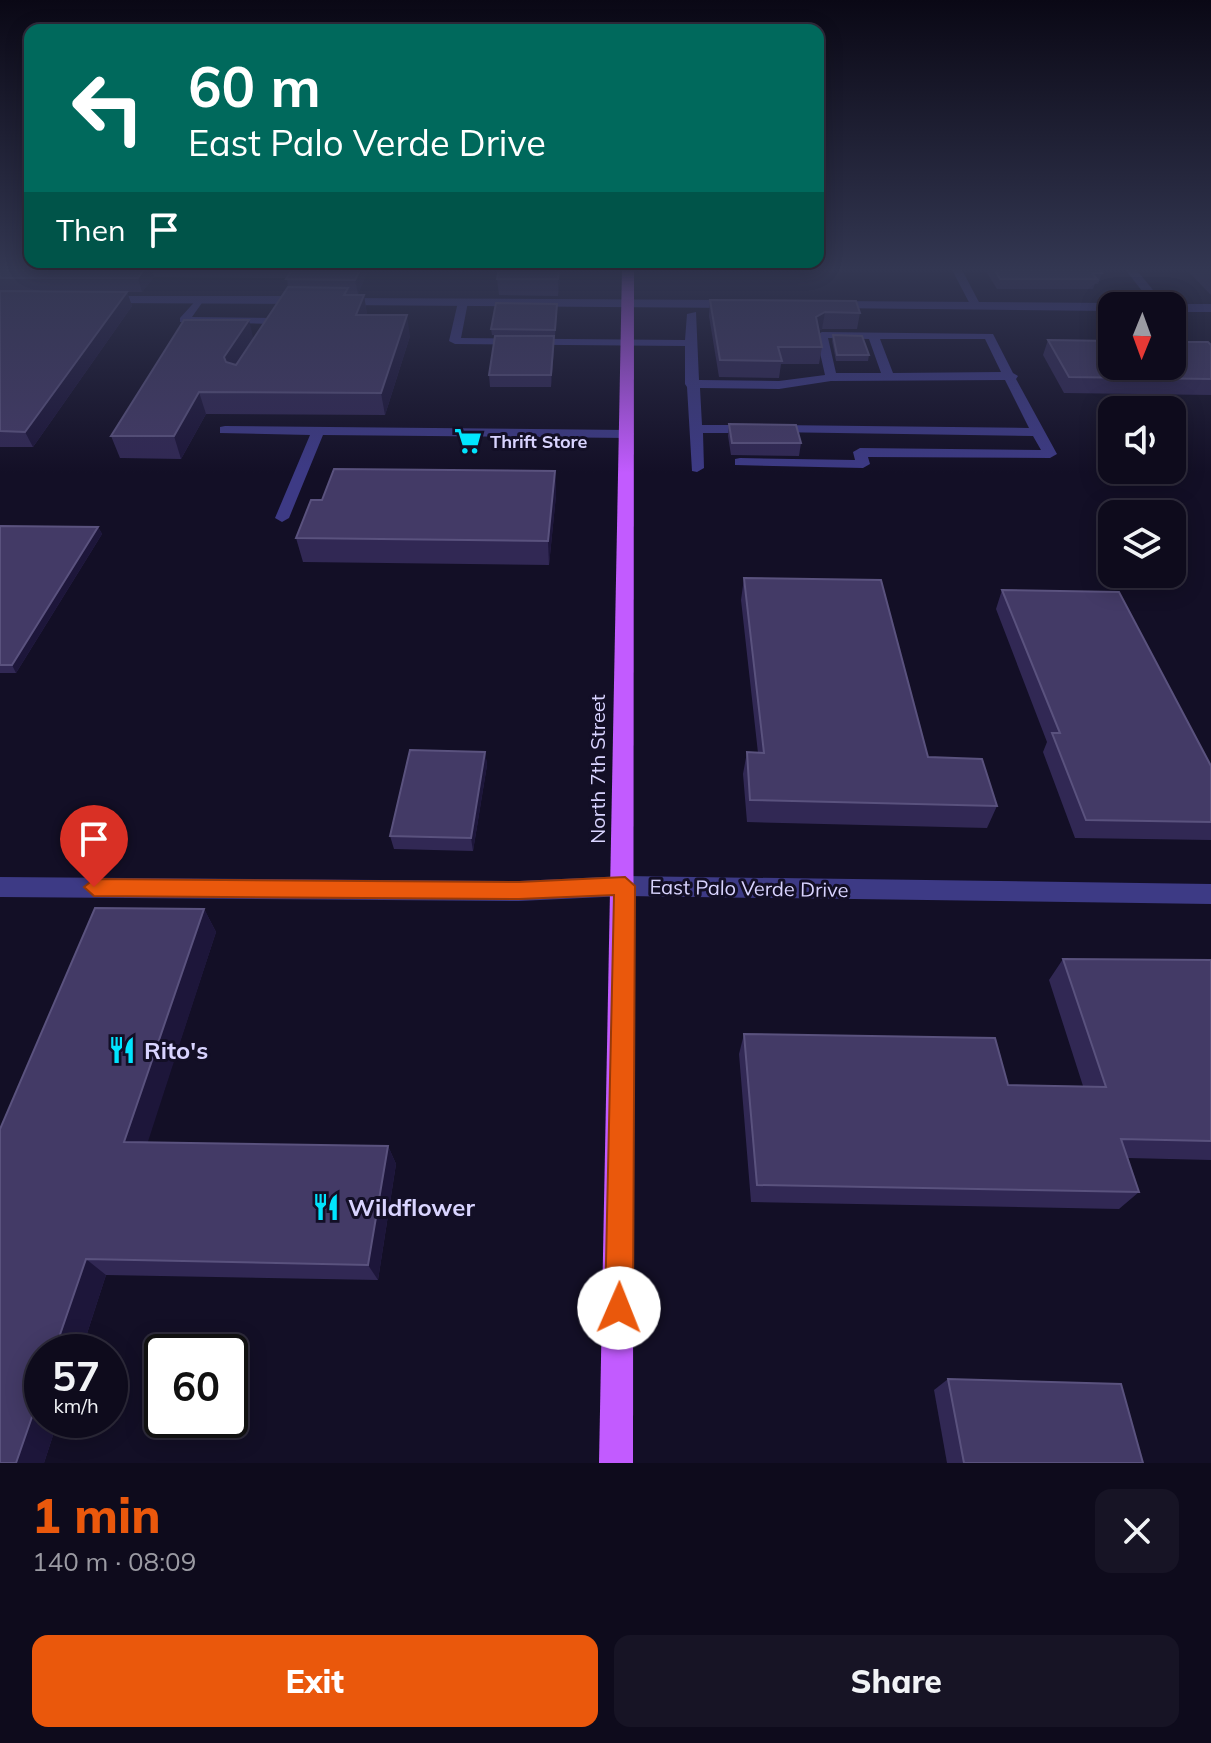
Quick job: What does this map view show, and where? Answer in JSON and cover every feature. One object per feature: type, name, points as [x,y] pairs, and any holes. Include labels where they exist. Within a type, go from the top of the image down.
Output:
[{"type":"main road","name":"North 7th Street","points":[[616,1463],[629,336]]},
{"type":"street","name":"East Palo Verde Drive","points":[[0,887],[519,891],[625,886],[1211,894]]},
{"type":"lane","points":[[456,336],[455,341],[691,343]]},
{"type":"lane","points":[[691,336],[697,468]]},
{"type":"lane","points":[[822,336],[831,377]]},
{"type":"lane","points":[[873,336],[888,377]]},
{"type":"lane","points":[[860,453],[1050,454],[989,336]]},
{"type":"lane","points":[[691,384],[781,384],[831,377],[1012,376]]},
{"type":"lane","points":[[696,429],[1037,432]]},
{"type":"lane","points":[[225,430],[628,434]]},
{"type":"lane","points":[[740,462],[863,464],[854,430]]},
{"type":"lane","points":[[282,518],[318,431]]},
{"type":"building","points":[[0,336],[95,336],[25,432],[0,431]]},
{"type":"building","points":[[174,336],[238,336],[224,357],[226,362],[236,365],[255,336],[400,336],[381,393],[199,392],[174,436],[111,436]]},
{"type":"building","points":[[495,336],[554,336],[551,375],[489,375]]},
{"type":"building","points":[[716,336],[820,336],[822,347],[778,347],[782,361],[720,360]]},
{"type":"building","points":[[833,336],[862,336],[869,355],[837,355]]},
{"type":"building","points":[[1048,340],[1098,341],[1098,377],[1069,377]]},
{"type":"building","points":[[1186,342],[1208,342],[1211,345],[1211,379],[1186,379]]},
{"type":"building","points":[[729,424],[796,425],[801,443],[732,443]]},
{"type":"building","points":[[334,469],[555,471],[548,541],[296,538],[311,500],[322,500]]},
{"type":"building","points":[[0,526],[98,527],[12,665],[0,665]]},
{"type":"building","points":[[744,578],[881,580],[928,757],[982,759],[997,806],[750,800],[747,752],[764,753]]},
{"type":"building","points":[[1002,590],[1119,592],[1211,766],[1211,822],[1086,820],[1052,733],[1060,733]]},
{"type":"building","points":[[410,750],[485,752],[471,838],[390,836]]},
{"type":"building","points":[[95,908],[204,909],[124,1142],[388,1146],[368,1265],[86,1259],[60,1334],[24,1334],[25,1438],[16,1463],[0,1463],[0,1129]]},
{"type":"building","points":[[1063,959],[1211,960],[1211,1141],[1121,1139],[1139,1192],[757,1185],[744,1034],[995,1038],[1008,1085],[1106,1087]]},
{"type":"building","points":[[948,1379],[1121,1384],[1143,1463],[964,1463]]},
{"type":"place","name":"Thrift Store","points":[[468,441]]},
{"type":"place","name":"Rito's","points":[[122,1050]]},
{"type":"place","name":"Wildflower","points":[[326,1207]]},
{"type":"route","points":[[94,887],[519,891],[625,886],[619,1308]]}]
